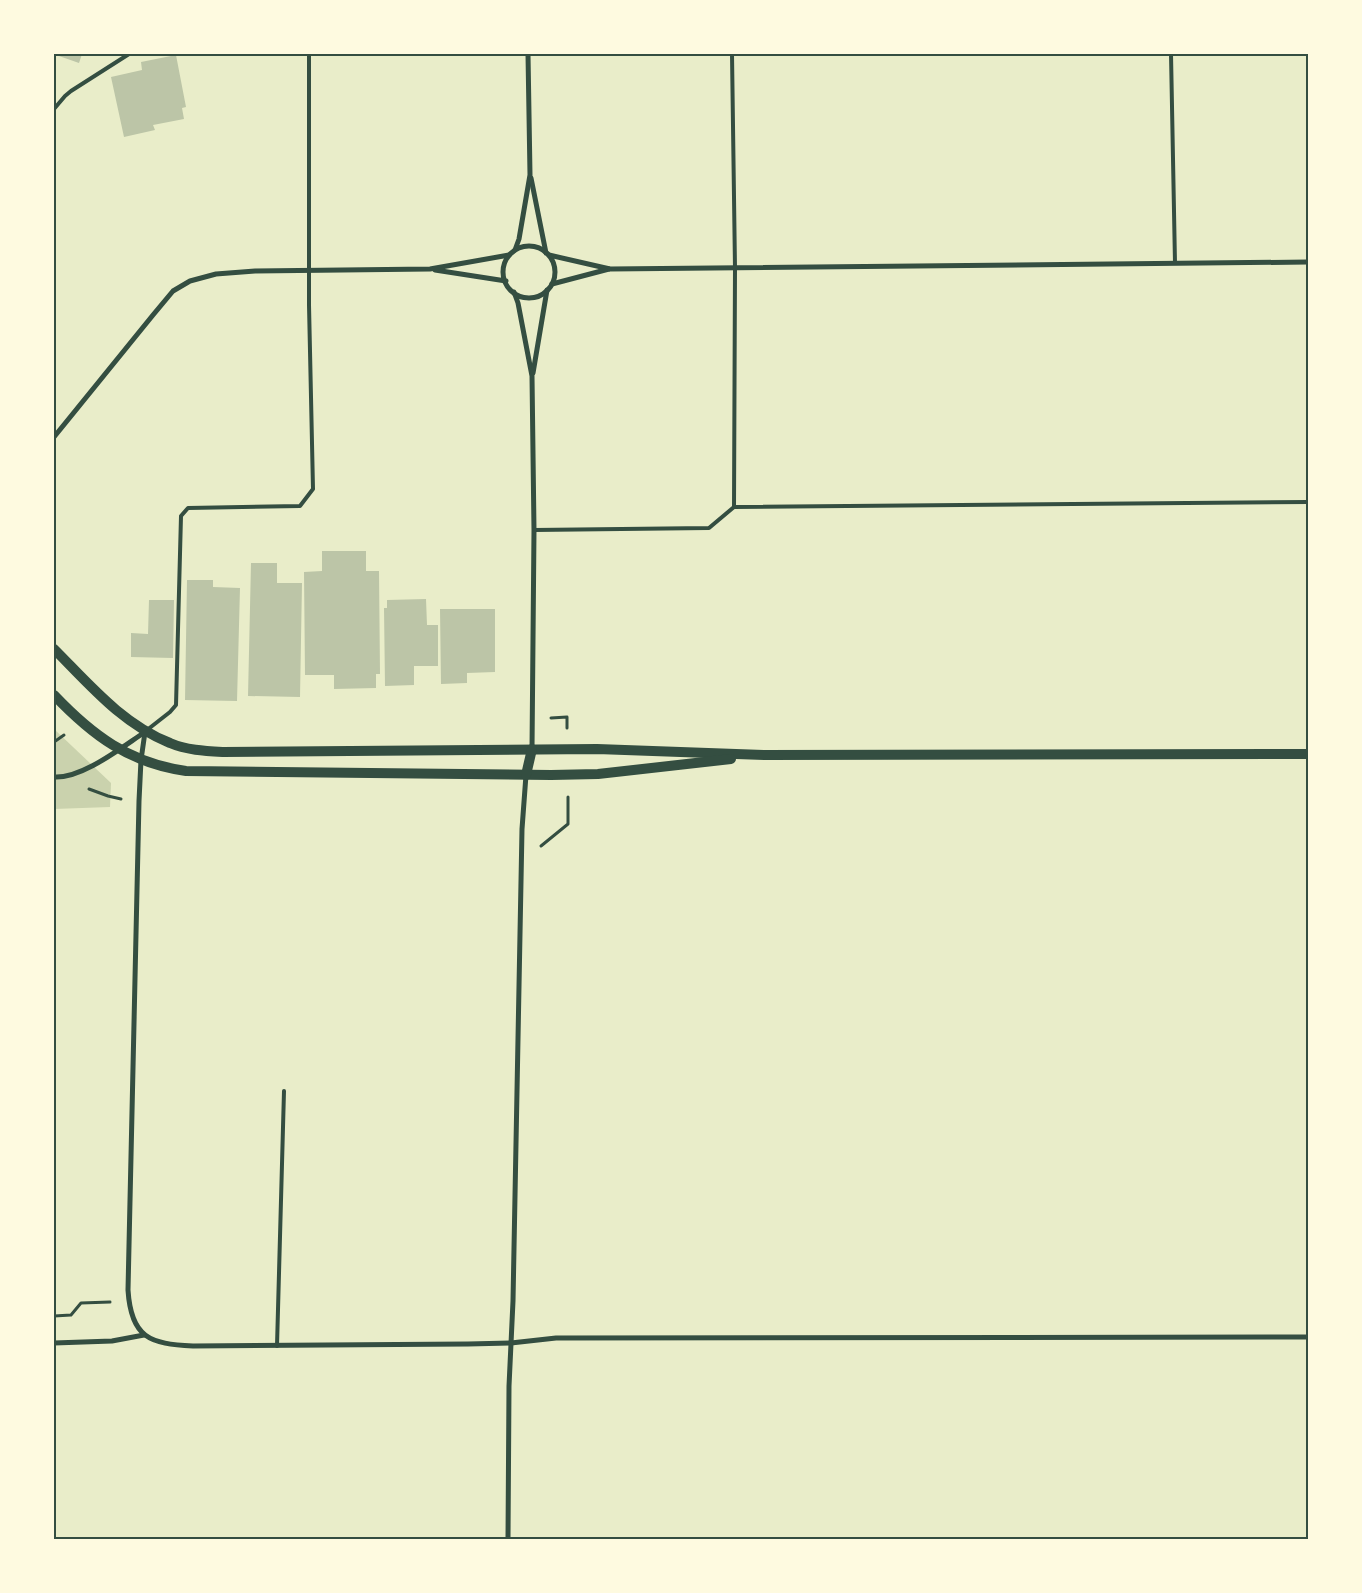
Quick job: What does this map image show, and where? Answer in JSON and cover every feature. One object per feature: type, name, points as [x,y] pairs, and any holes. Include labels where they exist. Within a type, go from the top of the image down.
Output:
[{"type":"main road","points":[[54,649],[125,718],[145,732],[171,744],[194,750],[223,752],[596,749],[765,755],[1308,754]]},
{"type":"main road","points":[[54,694],[74,716],[120,749],[160,767],[186,771],[526,776],[598,774],[765,755]]},
{"type":"main road","points":[[526,776],[532,749]]},
{"type":"street","points":[[515,250],[519,239],[530,176],[528,54]]},
{"type":"street","points":[[530,176],[548,254],[554,262],[555,270],[552,284],[547,290],[536,297],[528,297],[520,296],[514,292],[506,282],[503,269],[509,255],[515,250],[530,246],[548,254],[610,269],[1308,262]]},
{"type":"street","points":[[54,438],[174,292],[190,281],[216,274],[255,271],[430,269],[509,255]]},
{"type":"street","points":[[430,269],[506,282]]},
{"type":"street","points":[[552,284],[610,269]]},
{"type":"street","points":[[532,376],[547,290]]},
{"type":"street","points":[[514,292],[532,376],[534,530],[532,749]]},
{"type":"street","points":[[54,777],[68,776],[88,767],[145,732]]},
{"type":"street","points":[[145,732],[141,760],[139,801],[129,1302],[134,1320],[144,1335],[154,1341],[172,1345],[277,1346],[511,1343],[556,1338],[1308,1336]]},
{"type":"street","points":[[508,1539],[509,1386],[522,862],[526,776]]},
{"type":"street","points":[[54,1343],[112,1341],[144,1335]]},
{"type":"lane","points":[[54,109],[71,91],[129,54]]},
{"type":"lane","points":[[145,732],[176,705],[181,516],[188,508],[300,506],[313,490],[309,270],[309,54]]},
{"type":"lane","points":[[732,54],[735,268],[734,507]]},
{"type":"lane","points":[[1171,54],[1175,263]]},
{"type":"lane","points":[[534,530],[709,528],[734,507],[1308,502]]},
{"type":"lane","points":[[277,1346],[284,1091]]},
{"type":"path","points":[[68,776],[89,789],[102,794],[139,801]]},
{"type":"path","points":[[522,862],[568,824],[569,801]]},
{"type":"path","points":[[54,1316],[71,1315],[81,1303],[129,1302]]},
{"type":"green space","points":[[54,729],[111,783],[110,807],[54,809]]},
{"type":"building","points":[[59,54],[82,54],[79,63],[59,56]]},
{"type":"building","points":[[176,55],[186,107],[182,108],[184,119],[153,125],[155,130],[124,137],[111,77],[142,70],[141,62]]},
{"type":"building","points":[[322,551],[366,551],[366,571],[379,571],[380,674],[376,674],[376,688],[334,689],[334,675],[305,675],[304,572],[322,571]]},
{"type":"building","points":[[251,563],[277,563],[277,583],[302,583],[300,697],[248,696]]},
{"type":"building","points":[[187,580],[213,580],[213,587],[240,588],[237,701],[185,700]]},
{"type":"building","points":[[426,599],[427,625],[438,625],[438,666],[414,666],[414,685],[385,686],[384,608],[387,608],[387,600]]},
{"type":"building","points":[[149,600],[174,600],[173,658],[131,657],[131,633],[148,634]]},
{"type":"building","points":[[440,609],[495,609],[495,672],[467,673],[467,683],[441,684]]}]
